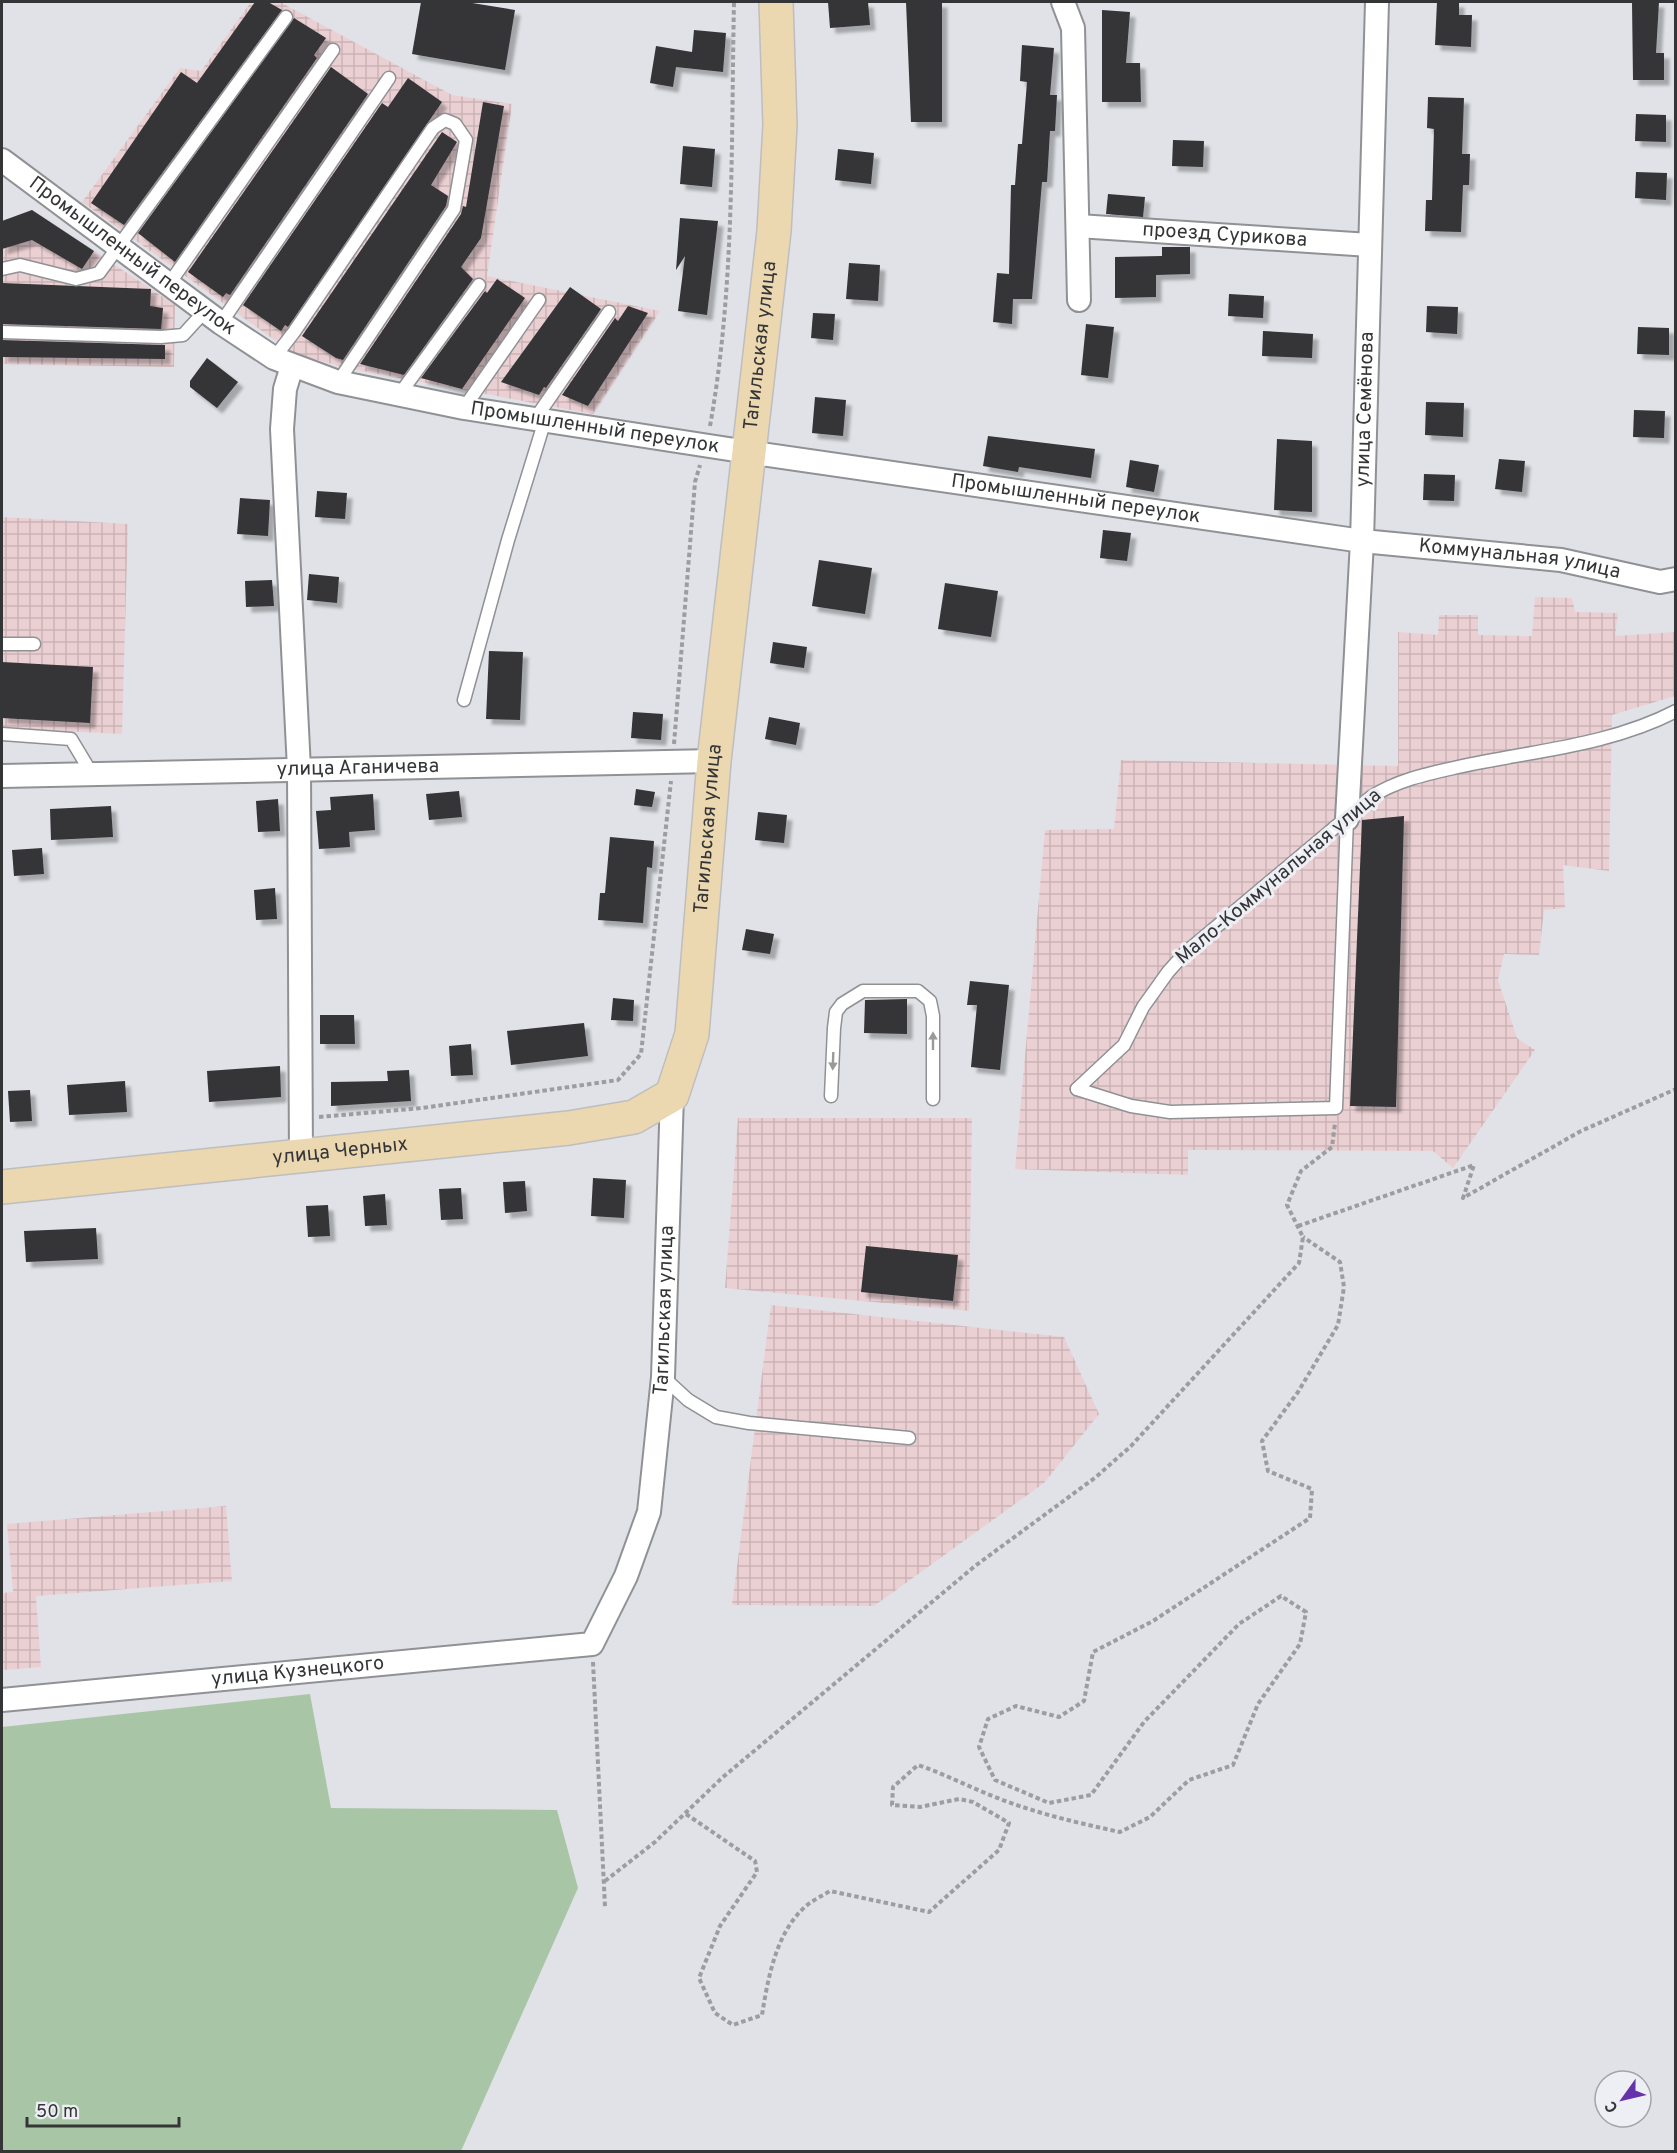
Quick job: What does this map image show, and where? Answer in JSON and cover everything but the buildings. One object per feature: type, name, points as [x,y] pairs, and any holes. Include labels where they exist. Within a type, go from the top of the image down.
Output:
[{"type":"main road","name":"Тагильская улица","points":[[672,1095],[692,1034],[714,761],[774,231],[780,124],[776,2]]},
{"type":"main road","name":"улица Черных","points":[[2,1187],[301,1158],[569,1128],[621,1120],[648,1111],[672,1095]]},
{"type":"street","points":[[1063,2],[1073,28],[1079,300]]},
{"type":"street","name":"улица Семёнова","points":[[1347,819],[1362,541],[1377,2]]},
{"type":"street","name":"Промышленный переулок","points":[[2,160],[213,317],[283,362],[338,382],[464,408],[540,420],[1362,541]]},
{"type":"street","name":"проезд Сурикова","points":[[1078,226],[1370,245]]},
{"type":"street","points":[[283,362],[285,389],[282,429],[299,769],[301,1158]]},
{"type":"street","name":"Коммунальная улица","points":[[1362,541],[1561,560],[1660,582],[1676,579]]},
{"type":"street","name":"улица Аганичева","points":[[2,777],[714,761]]},
{"type":"street","name":"Тагильская улица","points":[[592,1644],[626,1576],[649,1512],[663,1377],[672,1095]]},
{"type":"street","name":"улица Кузнецкого","points":[[2,1700],[592,1644]]},
{"type":"lane","points":[[2,269],[20,265],[76,279],[99,273],[286,17]]},
{"type":"lane","points":[[169,284],[333,50]]},
{"type":"lane","points":[[2,332],[161,337],[183,335],[213,317],[389,78]]},
{"type":"lane","points":[[283,362],[294,332],[433,128],[445,120],[455,124],[466,140],[454,208],[338,382]]},
{"type":"lane","points":[[399,395],[479,285]]},
{"type":"lane","points":[[464,408],[539,300]]},
{"type":"lane","points":[[464,700],[540,420],[609,312]]},
{"type":"lane","points":[[2,644],[34,644]]},
{"type":"lane","name":"Мало-Коммунальная улица","points":[[1336,1108],[1170,1112],[1131,1106],[1077,1089],[1124,1044],[1143,1007],[1185,953],[1371,797],[1388,786],[1402,781],[1623,734],[1676,711]]},
{"type":"lane","points":[[2,734],[71,738],[92,774]]},
{"type":"lane","points":[[1336,1108],[1347,819]]},
{"type":"lane","points":[[831,1096],[834,1028],[836,1012],[842,1004],[863,991],[918,991],[930,1001],[933,1016],[933,1100]]},
{"type":"lane","points":[[663,1377],[688,1400],[716,1417],[748,1423],[909,1438]]},
{"type":"path","points":[[301,1119],[422,1108],[618,1080],[641,1054],[673,762],[695,482],[707,445],[718,383],[730,216],[734,2]]},
{"type":"path","points":[[1298,1226],[1474,1165],[1463,1198],[1581,1131],[1676,1089]]},
{"type":"path","points":[[686,1815],[755,1861],[757,1872],[720,1926],[699,1978],[715,2013],[733,2025],[762,2015],[768,1977],[788,1928],[806,1906],[830,1891],[929,1912],[999,1850],[1010,1823],[973,1802],[959,1799],[921,1807],[892,1805],[893,1787],[918,1765],[944,1773],[995,1797],[1055,1818],[1120,1833],[1150,1817],[1189,1780],[1233,1765],[1258,1704],[1300,1644],[1306,1612],[1281,1596],[1239,1624],[1144,1722],[1091,1795],[1049,1803],[995,1780],[979,1747],[988,1719],[1016,1706],[1059,1717],[1084,1701],[1093,1652],[1153,1621],[1310,1518],[1312,1489],[1268,1471],[1262,1441],[1298,1392],[1338,1325],[1344,1287],[1340,1262],[1303,1237],[1287,1205],[1301,1171],[1332,1147],[1336,1108]]},
{"type":"path","points":[[605,1881],[686,1815],[723,1777],[975,1566],[1096,1477],[1131,1446],[1299,1263],[1303,1237]]},
{"type":"path","points":[[592,1644],[605,1907]]},
{"type":"shaded area","points":[[251,2],[280,2],[452,95],[512,104],[487,276],[660,311],[593,414],[351,369],[294,354],[82,202],[180,68],[201,71]]},
{"type":"shaded area","points":[[32,210],[175,305],[174,367],[2,364],[2,221]]},
{"type":"shaded area","points":[[2,517],[128,524],[122,734],[2,728]]},
{"type":"shaded area","points":[[1535,597],[1572,598],[1575,612],[1618,613],[1615,636],[1675,632],[1675,696],[1612,715],[1609,871],[1563,865],[1565,908],[1544,910],[1539,955],[1504,954],[1498,980],[1517,1038],[1535,1050],[1453,1168],[1433,1151],[1188,1150],[1188,1175],[1015,1169],[1045,830],[1114,829],[1121,760],[1398,766],[1398,632],[1438,635],[1439,615],[1478,615],[1478,635],[1532,636]]},
{"type":"shaded area","points":[[738,1118],[972,1118],[969,1311],[725,1288]]},
{"type":"shaded area","points":[[771,1305],[1064,1337],[1099,1414],[1044,1483],[874,1606],[732,1605]]},
{"type":"shaded area","points":[[226,1506],[232,1581],[36,1596],[41,1667],[2,1670],[2,1593],[13,1592],[7,1524]]},
{"type":"green space","points":[[310,1694],[331,1808],[557,1810],[578,1888],[461,2151],[2,2151],[2,1727]]}]
